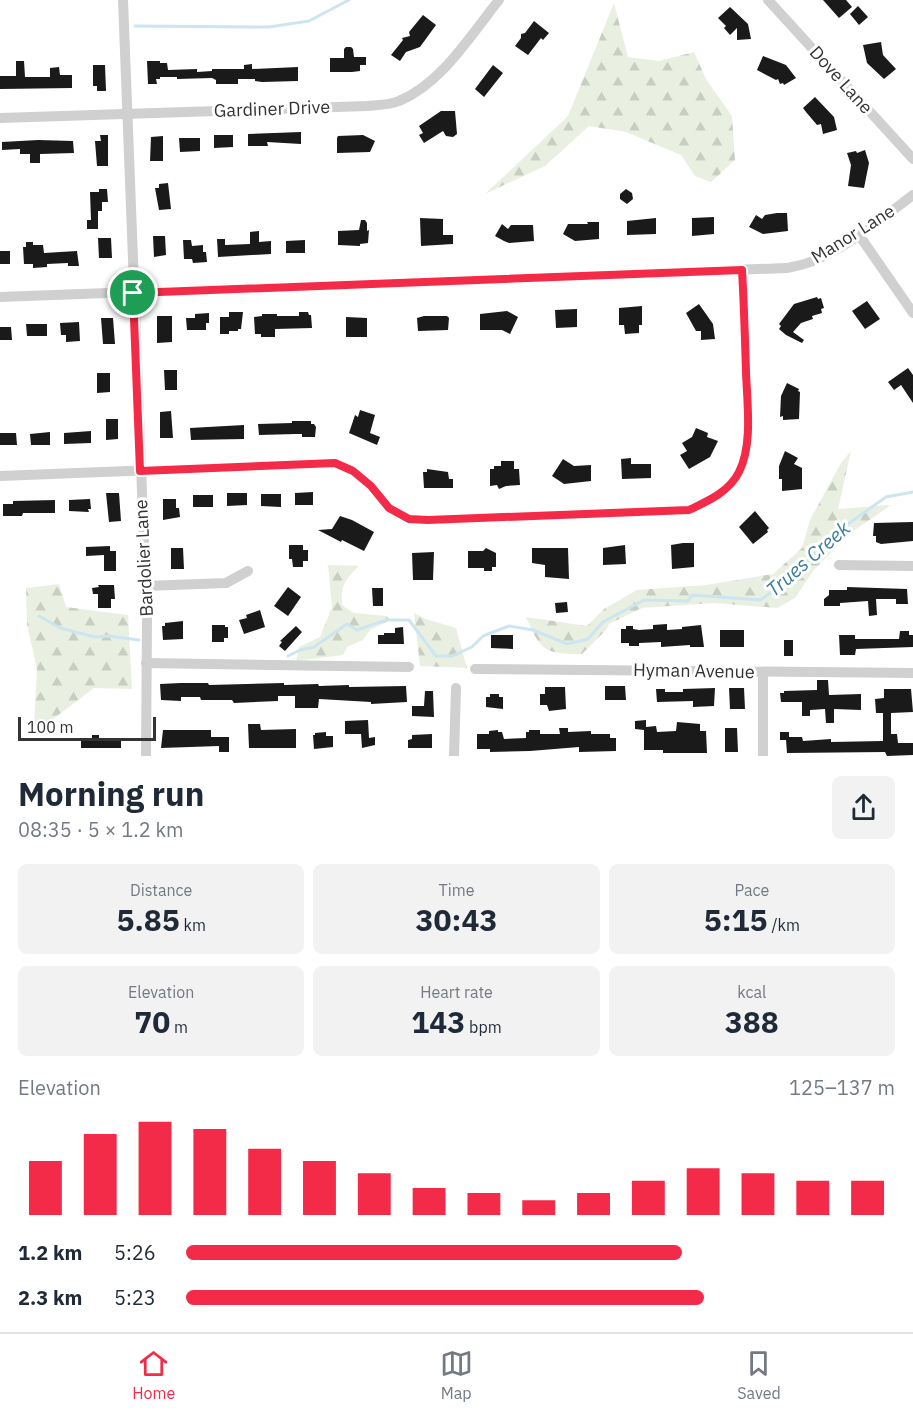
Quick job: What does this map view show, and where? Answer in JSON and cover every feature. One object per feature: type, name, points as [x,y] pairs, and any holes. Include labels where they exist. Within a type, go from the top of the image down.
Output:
[{"type":"street","name":"Bardolier Lane","points":[[123,0],[145,586],[146,756]]},
{"type":"street","name":"Gardiner Drive","points":[[0,118],[367,106],[397,102],[424,89],[439,74],[499,0]]},
{"type":"street","name":"Dove Lane","points":[[768,0],[913,159]]},
{"type":"street","name":"Manor Lane","points":[[0,297],[787,268],[809,263],[831,253],[913,195]]},
{"type":"street","points":[[859,235],[913,314]]},
{"type":"street","points":[[0,476],[335,463],[353,471],[371,486],[389,508],[409,519],[689,510],[713,499],[728,488],[739,473],[747,450],[742,270]]},
{"type":"street","points":[[839,565],[913,566]]},
{"type":"street","points":[[145,586],[226,583],[248,571]]},
{"type":"street","points":[[146,663],[409,668]]},
{"type":"street","name":"Hyman Avenue","points":[[475,669],[913,673]]},
{"type":"street","points":[[763,672],[763,756]]},
{"type":"street","points":[[454,756],[456,688]]},
{"type":"green space","points":[[614,3],[628,57],[659,61],[694,52],[706,79],[732,116],[735,160],[711,182],[695,176],[681,155],[626,132],[589,126],[545,166],[485,194],[568,116]]},
{"type":"green space","points":[[851,451],[838,509],[891,505],[848,535],[813,571],[795,598],[777,608],[714,603],[642,608],[609,624],[582,654],[559,653],[540,644],[526,617],[587,626],[604,609],[637,590],[706,585],[773,574],[802,548],[810,520],[841,463]]},
{"type":"green space","points":[[328,565],[359,566],[345,583],[342,605],[354,613],[387,616],[390,620],[370,630],[363,640],[347,647],[343,655],[296,661],[299,647],[320,637],[332,607]]},
{"type":"green space","points":[[59,584],[66,607],[128,615],[132,689],[94,688],[45,725],[34,726],[37,669],[27,625],[26,588]]},
{"type":"green space","points":[[414,613],[456,628],[467,668],[420,666]]},
{"type":"building","points":[[823,0],[846,0],[852,7],[839,18]]},
{"type":"building","points":[[858,6],[868,17],[859,25],[850,14]]},
{"type":"building","points":[[730,7],[748,24],[751,39],[737,40],[737,28],[730,35],[724,28],[726,26],[718,18]]},
{"type":"building","points":[[423,15],[436,25],[420,47],[406,52],[400,61],[391,55],[403,40],[402,38],[410,36],[409,32]]},
{"type":"building","points":[[534,21],[549,33],[543,40],[541,38],[528,55],[515,46],[521,34],[525,33]]},
{"type":"building","points":[[881,42],[883,55],[896,69],[884,79],[867,63],[863,45]]},
{"type":"building","points":[[346,47],[353,49],[354,57],[366,57],[366,65],[360,65],[360,71],[330,72],[330,58],[344,58]]},
{"type":"building","points":[[763,56],[786,65],[796,78],[784,85],[780,84],[778,79],[757,70]]},
{"type":"building","points":[[16,61],[24,61],[25,77],[50,77],[50,68],[59,67],[60,75],[72,75],[72,88],[0,89],[0,76],[16,76]]},
{"type":"building","points":[[147,61],[167,63],[168,70],[197,69],[197,72],[212,71],[212,69],[244,69],[244,65],[252,64],[252,69],[298,67],[298,81],[262,82],[255,81],[255,79],[238,79],[238,84],[216,84],[216,80],[212,78],[160,77],[156,79],[157,84],[148,84]]},
{"type":"building","points":[[93,65],[105,65],[106,91],[97,91],[97,86],[93,86]]},
{"type":"building","points":[[493,65],[503,73],[484,97],[475,89]]},
{"type":"building","points":[[815,97],[834,117],[837,130],[823,134],[821,124],[817,125],[803,108]]},
{"type":"building","points":[[441,111],[455,111],[457,134],[453,137],[446,136],[443,131],[424,143],[419,135],[423,133],[419,126]]},
{"type":"building","points":[[301,132],[301,144],[267,142],[268,146],[248,146],[248,134]]},
{"type":"building","points":[[100,135],[108,135],[108,166],[97,166],[95,141],[101,141]]},
{"type":"building","points":[[214,135],[233,135],[233,147],[214,148]]},
{"type":"building","points":[[363,135],[375,141],[370,152],[337,153],[338,136]]},
{"type":"building","points":[[163,136],[163,161],[150,161],[151,137]]},
{"type":"building","points":[[179,138],[200,138],[200,151],[180,152]]},
{"type":"building","points":[[73,141],[74,153],[40,154],[40,163],[30,163],[30,154],[20,154],[20,149],[2,150],[2,142]]},
{"type":"building","points":[[865,150],[869,163],[864,188],[848,186],[851,165],[847,153]]},
{"type":"building","points":[[168,183],[171,209],[159,210],[155,188],[159,188],[159,184]]},
{"type":"building","points":[[99,189],[107,189],[108,202],[102,202],[102,211],[98,211],[98,229],[87,229],[87,220],[91,220],[90,192],[99,192]]},
{"type":"building","points":[[626,189],[632,193],[633,199],[627,204],[620,199],[620,194]]},
{"type":"building","points":[[787,213],[788,231],[763,234],[749,227],[756,215],[762,219],[765,215]]},
{"type":"building","points":[[714,217],[714,234],[692,236],[692,218]]},
{"type":"building","points":[[420,218],[443,219],[443,235],[453,235],[453,244],[421,246]]},
{"type":"building","points":[[656,218],[656,234],[627,235],[627,221]]},
{"type":"building","points":[[361,220],[367,223],[368,243],[360,244],[360,246],[338,245],[338,231],[359,230]]},
{"type":"building","points":[[587,222],[599,222],[599,239],[575,241],[563,234],[568,224],[588,224]]},
{"type":"building","points":[[502,224],[508,229],[511,225],[533,225],[534,241],[509,243],[504,241],[495,236]]},
{"type":"building","points":[[259,231],[259,242],[271,241],[271,254],[218,257],[217,239],[225,239],[225,245],[250,244],[250,232]]},
{"type":"building","points":[[153,236],[165,236],[166,255],[154,257]]},
{"type":"building","points":[[98,238],[111,238],[112,258],[99,258]]},
{"type":"building","points":[[183,240],[191,240],[192,246],[203,245],[207,262],[193,263],[192,259],[184,259]]},
{"type":"building","points":[[305,240],[305,253],[286,253],[286,241]]},
{"type":"building","points":[[26,242],[43,245],[44,253],[77,251],[79,266],[68,266],[68,263],[47,264],[47,267],[33,268],[33,264],[24,264],[23,247],[26,247]]},
{"type":"building","points":[[0,251],[10,251],[10,264],[0,264]]},
{"type":"building","points":[[817,297],[821,298],[824,308],[821,309],[822,313],[801,323],[793,332],[804,340],[802,343],[779,329],[781,326],[779,324],[794,304]]},
{"type":"building","points":[[867,301],[880,319],[865,329],[852,311]]},
{"type":"building","points":[[699,304],[713,324],[715,339],[701,340],[701,331],[696,331],[686,313]]},
{"type":"building","points":[[642,306],[642,325],[639,325],[639,333],[625,334],[624,325],[619,325],[619,308]]},
{"type":"building","points":[[577,309],[577,327],[556,328],[555,310]]},
{"type":"building","points":[[507,311],[518,317],[510,334],[502,330],[480,330],[480,314]]},
{"type":"building","points":[[229,312],[243,312],[241,329],[229,331],[229,334],[220,334],[220,317],[229,317]]},
{"type":"building","points":[[299,312],[308,312],[311,315],[312,328],[275,329],[275,337],[261,337],[261,334],[255,334],[254,317],[262,316],[262,314],[299,316]]},
{"type":"building","points":[[209,313],[206,330],[187,330],[186,318],[195,318],[195,314]]},
{"type":"building","points":[[157,316],[172,316],[172,342],[157,343]]},
{"type":"building","points":[[447,316],[449,318],[448,330],[418,331],[417,318]]},
{"type":"building","points":[[346,317],[367,318],[367,337],[346,337]]},
{"type":"building","points":[[101,318],[113,318],[115,344],[103,344]]},
{"type":"building","points":[[79,322],[80,341],[66,342],[66,335],[61,335],[60,323]]},
{"type":"building","points":[[26,324],[47,324],[47,336],[27,336]]},
{"type":"building","points":[[0,327],[11,327],[12,340],[0,340]]},
{"type":"building","points":[[908,368],[913,375],[913,403],[901,385],[894,390],[888,382]]},
{"type":"building","points":[[164,370],[177,370],[177,390],[165,390]]},
{"type":"building","points":[[97,373],[110,373],[110,392],[97,393]]},
{"type":"building","points":[[787,383],[799,389],[800,392],[799,419],[783,420],[783,416],[780,417],[781,396]]},
{"type":"building","points":[[360,410],[375,415],[370,433],[380,437],[377,445],[349,433],[355,415],[358,417]]},
{"type":"building","points":[[171,411],[173,438],[160,438],[160,412]]},
{"type":"building","points":[[106,419],[118,419],[118,439],[106,440]]},
{"type":"building","points":[[292,421],[311,421],[311,424],[316,427],[315,437],[302,437],[302,434],[259,435],[258,424],[292,423]]},
{"type":"building","points":[[244,425],[244,439],[191,440],[190,428]]},
{"type":"building","points":[[696,428],[708,433],[707,437],[718,441],[710,457],[689,469],[680,455],[687,451],[682,443],[692,437]]},
{"type":"building","points":[[91,431],[91,443],[64,444],[64,433]]},
{"type":"building","points":[[50,432],[50,445],[31,445],[30,434]]},
{"type":"building","points":[[0,433],[16,433],[17,445],[0,445]]},
{"type":"building","points":[[785,451],[798,458],[794,464],[802,468],[802,489],[782,491],[779,466]]},
{"type":"building","points":[[631,458],[631,464],[651,464],[651,478],[622,479],[621,459]]},
{"type":"building","points":[[563,459],[574,466],[591,465],[591,481],[564,484],[552,476]]},
{"type":"building","points":[[501,461],[514,461],[514,469],[519,469],[520,485],[499,489],[497,485],[490,486],[490,469],[494,469],[494,466],[501,466]]},
{"type":"building","points":[[427,469],[448,472],[449,479],[453,479],[453,488],[424,488],[423,472],[427,472]]},
{"type":"building","points":[[313,492],[313,505],[295,505],[295,493]]},
{"type":"building","points":[[106,493],[119,493],[121,521],[109,522]]},
{"type":"building","points":[[227,493],[247,493],[247,505],[227,506]]},
{"type":"building","points":[[261,494],[281,494],[281,507],[261,506]]},
{"type":"building","points":[[193,495],[213,495],[213,507],[193,507]]},
{"type":"building","points":[[90,499],[89,512],[69,511],[69,500]]},
{"type":"building","points":[[163,499],[176,499],[176,508],[179,508],[180,517],[163,520]]},
{"type":"building","points":[[55,500],[55,513],[23,513],[22,516],[3,516],[3,504],[13,504],[13,501]]},
{"type":"building","points":[[755,511],[769,528],[768,532],[753,544],[739,527]]},
{"type":"building","points":[[340,516],[374,532],[364,551],[318,530],[332,529]]},
{"type":"building","points":[[913,522],[913,541],[881,544],[876,542],[876,536],[873,536],[874,523]]},
{"type":"building","points":[[694,543],[694,567],[672,569],[671,545]]},
{"type":"building","points":[[289,545],[303,545],[303,550],[308,550],[308,561],[303,561],[303,567],[293,567],[292,559],[289,559]]},
{"type":"building","points":[[625,545],[626,564],[603,565],[603,548]]},
{"type":"building","points":[[110,546],[110,551],[116,551],[116,571],[104,571],[104,555],[86,556],[86,547]]},
{"type":"building","points":[[171,548],[183,548],[184,569],[171,569]]},
{"type":"building","points":[[486,548],[496,553],[496,567],[492,567],[492,571],[484,571],[484,568],[468,568],[468,551],[483,551]]},
{"type":"building","points":[[532,548],[568,548],[569,579],[545,577],[545,565],[532,563]]},
{"type":"building","points":[[434,552],[433,580],[413,580],[412,553]]},
{"type":"building","points":[[98,585],[114,585],[115,599],[111,599],[111,608],[98,608],[98,594],[93,594],[92,588],[99,587]]},
{"type":"building","points":[[288,587],[301,597],[288,616],[274,606]]},
{"type":"building","points":[[847,587],[907,589],[908,604],[896,604],[896,599],[876,599],[877,615],[869,616],[868,601],[840,603],[840,606],[824,606],[824,599],[829,595],[829,590],[847,590]]},
{"type":"building","points":[[372,588],[383,588],[383,606],[373,606]]},
{"type":"building","points":[[567,602],[568,612],[556,613],[555,603]]},
{"type":"building","points":[[260,610],[265,627],[244,634],[239,620]]},
{"type":"building","points":[[183,621],[183,639],[163,640],[162,626],[165,626],[165,623]]},
{"type":"building","points":[[667,624],[667,630],[701,625],[704,647],[690,647],[690,645],[661,647],[661,642],[639,643],[639,646],[621,643],[621,629],[626,629],[626,626],[633,626],[633,629],[639,630],[653,629],[653,625]]},
{"type":"building","points":[[212,625],[228,627],[228,638],[224,638],[224,642],[212,642]]},
{"type":"building","points":[[296,626],[302,632],[285,651],[279,646],[282,642],[280,641]]},
{"type":"building","points":[[403,627],[404,644],[378,644],[378,635],[395,633],[395,628]]},
{"type":"building","points":[[720,630],[744,630],[744,647],[720,647]]},
{"type":"building","points":[[900,631],[909,631],[909,635],[913,635],[913,647],[856,649],[855,655],[840,655],[839,635],[855,635],[855,639],[899,639]]},
{"type":"building","points":[[491,635],[513,635],[513,649],[491,648]]},
{"type":"building","points":[[784,640],[793,640],[793,656],[784,656]]},
{"type":"building","points":[[817,680],[828,680],[829,695],[861,694],[861,710],[834,709],[834,723],[826,723],[825,709],[810,710],[810,716],[802,716],[802,702],[781,702],[780,693],[784,691],[817,690]]},
{"type":"building","points":[[160,684],[406,686],[407,702],[371,704],[371,702],[319,699],[318,708],[295,708],[295,696],[278,696],[278,701],[234,703],[232,700],[201,700],[200,697],[181,697],[181,701],[161,700]]},
{"type":"building","points":[[605,686],[625,686],[626,700],[605,700]]},
{"type":"building","points":[[545,687],[565,687],[566,709],[549,711],[547,705],[540,705],[540,694],[545,694]]},
{"type":"building","points":[[715,688],[714,706],[693,707],[693,701],[657,702],[656,689],[665,689],[665,692],[683,692],[683,689]]},
{"type":"building","points":[[729,688],[744,688],[745,709],[730,709]]},
{"type":"building","points":[[884,689],[911,689],[913,712],[891,713],[891,734],[897,734],[898,743],[913,743],[913,755],[887,756],[885,752],[787,753],[786,740],[780,740],[780,732],[789,732],[789,737],[802,737],[803,741],[831,739],[831,742],[883,741],[883,713],[876,713],[875,699],[884,698]]},
{"type":"building","points":[[425,691],[433,691],[434,717],[412,716],[412,706],[424,706]]},
{"type":"building","points":[[490,694],[499,694],[499,697],[503,697],[503,709],[486,707],[486,697],[490,697]]},
{"type":"building","points":[[368,720],[369,738],[375,737],[375,745],[362,748],[361,734],[345,734],[345,721]]},
{"type":"building","points":[[646,720],[646,727],[656,726],[657,732],[676,731],[677,722],[700,724],[700,731],[706,731],[707,753],[663,753],[663,750],[644,750],[644,730],[635,729],[635,721]]},
{"type":"building","points":[[248,724],[260,724],[261,730],[296,729],[296,748],[249,748]]},
{"type":"building","points":[[559,728],[568,728],[568,732],[591,731],[591,734],[610,734],[610,738],[616,738],[616,751],[579,752],[579,747],[490,752],[490,749],[477,749],[477,734],[489,734],[489,731],[498,730],[502,732],[504,739],[526,738],[526,732],[529,730],[540,730],[540,734],[560,734]]},
{"type":"building","points":[[725,728],[737,728],[738,752],[725,752]]},
{"type":"building","points":[[163,730],[211,730],[211,737],[229,737],[229,752],[219,752],[219,746],[161,748]]},
{"type":"building","points":[[326,732],[326,736],[333,736],[333,747],[314,749],[313,735]]},
{"type":"building","points":[[432,734],[432,748],[408,748],[408,740],[412,739],[412,735]]},
{"type":"building","points":[[92,735],[99,735],[99,739],[105,740],[121,739],[121,748],[81,748],[81,740],[92,739]]},
{"type":"waterway","points":[[135,26],[269,27],[309,21],[349,0]]},
{"type":"waterway","name":"Trues Creek","points":[[288,656],[314,647],[347,624],[357,630],[386,620],[409,620],[436,656],[452,656],[472,647],[483,636],[509,626],[533,630],[567,644],[588,639],[603,622],[644,600],[688,601],[692,595],[760,600],[793,578],[841,529],[886,497],[913,492]]},
{"type":"waterway","name":"Trues Creek","points":[[39,616],[60,628],[95,637],[109,636],[139,640]]},
{"type":"route","points":[[742,270],[747,450],[739,473],[728,488],[713,499],[689,510],[428,520],[409,519],[389,508],[371,486],[353,471],[335,463],[140,471],[133,293],[742,270]]}]
